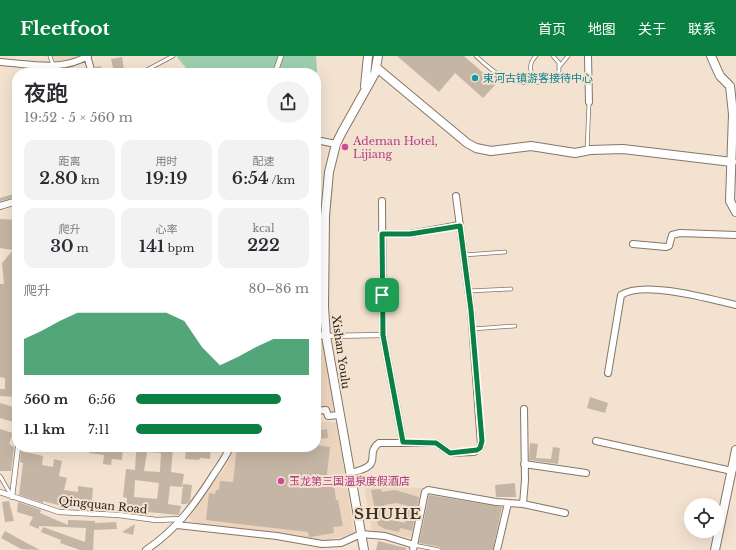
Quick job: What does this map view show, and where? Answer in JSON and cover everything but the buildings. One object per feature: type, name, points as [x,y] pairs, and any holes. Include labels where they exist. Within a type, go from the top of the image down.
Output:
[{"type":"street","points":[[0,62],[54,66],[68,65],[88,56],[91,68]]},
{"type":"street","points":[[276,68],[281,56]]},
{"type":"street","points":[[364,90],[367,76],[368,56]]},
{"type":"street","points":[[364,90],[376,73],[378,56]]},
{"type":"street","points":[[588,56],[589,102]]},
{"type":"street","points":[[711,56],[720,76],[733,85],[734,162],[730,200],[736,212]]},
{"type":"street","points":[[377,68],[476,148],[491,151],[531,146],[575,154],[587,151],[623,149],[734,162]]},
{"type":"street","name":"Xishan Youlu","points":[[364,90],[336,144],[329,172],[325,216],[324,307],[326,336],[364,550]]},
{"type":"street","points":[[321,141],[336,144]]},
{"type":"street","points":[[350,473],[368,468],[372,463],[374,448],[378,443],[436,443],[450,453],[474,452],[480,448],[482,441],[469,291],[456,196]]},
{"type":"street","points":[[382,201],[383,335],[403,442]]},
{"type":"street","points":[[0,206],[12,202]]},
{"type":"street","points":[[382,234],[410,234],[460,226]]},
{"type":"street","points":[[633,244],[666,247],[669,246],[672,235],[680,233],[736,235]]},
{"type":"street","points":[[608,372],[621,295],[626,292],[657,290],[736,305]]},
{"type":"street","points":[[321,336],[383,335]]},
{"type":"street","points":[[523,504],[525,480],[524,409]]},
{"type":"street","points":[[321,410],[326,410],[328,416],[340,415]]},
{"type":"street","points":[[596,441],[732,471]]},
{"type":"street","points":[[715,550],[736,450]]},
{"type":"street","points":[[12,497],[17,452]]},
{"type":"street","points":[[146,550],[183,519],[202,495],[227,452]]},
{"type":"street","points":[[524,464],[586,472]]},
{"type":"street","points":[[177,525],[278,536],[322,544],[341,543],[361,534],[385,536],[414,547],[425,492],[428,490],[523,504],[565,513]]},
{"type":"street","name":"Qingquan Road","points":[[0,492],[59,512],[119,514],[156,520],[183,519]]},
{"type":"street","points":[[497,550],[508,503]]},
{"type":"lane","points":[[50,56],[54,66]]},
{"type":"lane","points":[[150,68],[173,56]]},
{"type":"lane","points":[[476,56],[494,73],[504,78],[531,83],[548,82],[555,78],[559,67],[568,56]]},
{"type":"lane","points":[[536,56],[530,69],[532,76],[540,82]]},
{"type":"lane","points":[[553,56],[557,60],[559,67]]},
{"type":"lane","points":[[587,151],[589,102]]},
{"type":"lane","points":[[464,254],[506,252]]},
{"type":"lane","points":[[469,291],[511,289]]},
{"type":"lane","points":[[472,329],[516,326]]},
{"type":"lane","points":[[0,476],[12,497]]},
{"type":"lane","points":[[414,547],[439,550]]},
{"type":"shaded area","points":[[52,56],[83,56],[71,62],[57,63]]},
{"type":"shaded area","points":[[321,341],[328,353],[335,413],[321,414]]},
{"type":"shaded area","name":"玉龙第三国温泉度假酒店","points":[[321,422],[337,422],[354,534],[322,541],[288,534],[197,524],[191,520],[189,515],[227,465],[232,452],[321,452]]},
{"type":"shaded area","points":[[364,486],[424,488],[413,538],[372,531]]},
{"type":"green space","points":[[316,56],[317,68],[186,68],[177,57]]},
{"type":"place","name":"束河古镇游客接待中心","points":[[475,78]]},
{"type":"place","name":"Ademan Hotel, Lijiang","points":[[345,147]]},
{"type":"place","name":"玉龙第三国温泉度假酒店","points":[[281,481]]},
{"type":"district","name":"SHUHE","points":[[388,513]]},
{"type":"route","points":[[460,226],[471,310],[474,350],[476,356],[482,441],[480,448],[474,452],[450,453],[436,443],[403,442],[383,335],[382,295],[382,234],[410,234],[460,226]]}]
